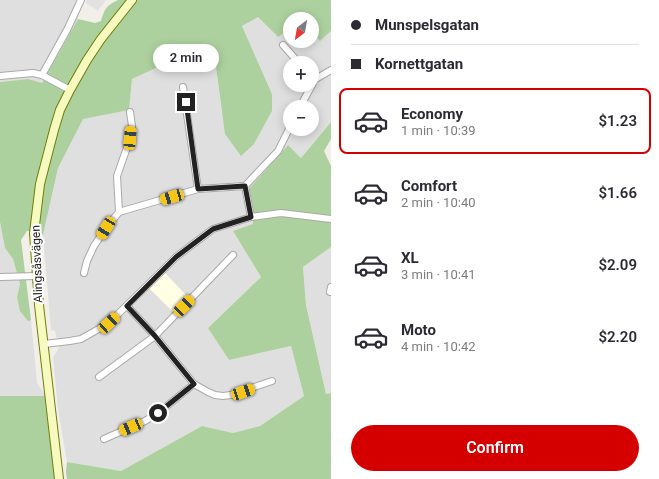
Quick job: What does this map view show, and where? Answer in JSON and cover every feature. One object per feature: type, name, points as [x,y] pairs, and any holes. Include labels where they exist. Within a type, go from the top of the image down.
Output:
[{"type":"main road","name":"Alingsåsvägen","points":[[59,479],[39,305],[34,233],[40,184],[60,110],[70,90],[94,49],[132,0]]},
{"type":"street","points":[[42,75],[67,30],[81,0]]},
{"type":"street","points":[[286,48],[293,56]]},
{"type":"street","points":[[319,78],[331,70]]},
{"type":"street","points":[[0,76],[33,73],[42,75],[70,90]]},
{"type":"street","points":[[184,87],[198,189]]},
{"type":"street","points":[[119,212],[117,176],[130,138],[132,126],[130,112]]},
{"type":"street","points":[[84,273],[94,246],[119,212],[198,189],[245,186],[278,151],[286,136]]},
{"type":"street","points":[[245,186],[251,217]]},
{"type":"street","points":[[44,344],[81,339],[109,323],[176,257],[213,229],[251,217],[281,213],[331,219]]},
{"type":"street","points":[[99,377],[155,336],[233,255]]},
{"type":"street","points":[[0,277],[37,276]]},
{"type":"street","points":[[127,306],[155,336],[194,384],[208,392],[223,396],[243,392],[272,381]]},
{"type":"street","points":[[104,439],[145,421],[158,413],[194,384]]},
{"type":"shaded area","points":[[0,0],[83,0],[78,19],[42,84],[28,79],[0,82]]},
{"type":"shaded area","points":[[87,0],[106,0],[98,11],[86,3]]},
{"type":"shaded area","points":[[258,17],[278,37],[283,34],[283,48],[319,48],[319,40],[320,41],[331,31],[331,122],[301,158],[288,145],[253,225],[233,231],[261,277],[208,328],[229,360],[291,346],[304,396],[260,426],[233,433],[202,426],[121,471],[67,462],[58,409],[53,357],[59,348],[55,331],[51,330],[43,235],[58,168],[83,118],[129,110],[132,79],[158,67],[179,64],[216,67],[222,113],[254,144],[272,111],[272,94],[242,26]]},
{"type":"shaded area","points":[[0,222],[5,247],[13,259],[20,284],[17,297],[28,320],[31,320],[37,383],[46,396],[0,396]]},
{"type":"shaded area","points":[[331,247],[331,393],[326,394],[306,305],[303,267]]},
{"type":"shaded area","points":[[164,272],[188,297],[173,312],[149,288]]},
{"type":"green space","points":[[118,0],[331,0],[331,31],[320,41],[319,40],[319,12],[283,12],[283,34],[278,37],[258,17],[242,26],[272,94],[272,111],[254,144],[241,156],[225,134],[216,67],[179,64],[158,67],[132,79],[129,110],[83,119],[58,168],[43,235],[37,230],[27,231],[21,240],[31,320],[28,321],[20,311],[17,297],[20,284],[13,259],[5,248],[0,222],[0,82],[28,79],[42,83],[78,19],[95,23],[101,21],[106,8]]},
{"type":"green space","points":[[331,122],[331,139],[324,151],[331,166],[331,247],[303,267],[306,305],[326,394],[331,393],[331,479],[67,479],[67,462],[121,471],[202,426],[233,433],[260,426],[304,396],[291,346],[229,360],[208,328],[261,277],[233,231],[253,224],[249,189],[288,145],[301,158]]},
{"type":"green space","points":[[0,396],[46,396],[55,479],[0,479]]},
{"type":"route","points":[[158,413],[194,384],[155,336],[127,306],[176,257],[213,229],[251,217],[245,186],[198,189],[186,102]]}]
